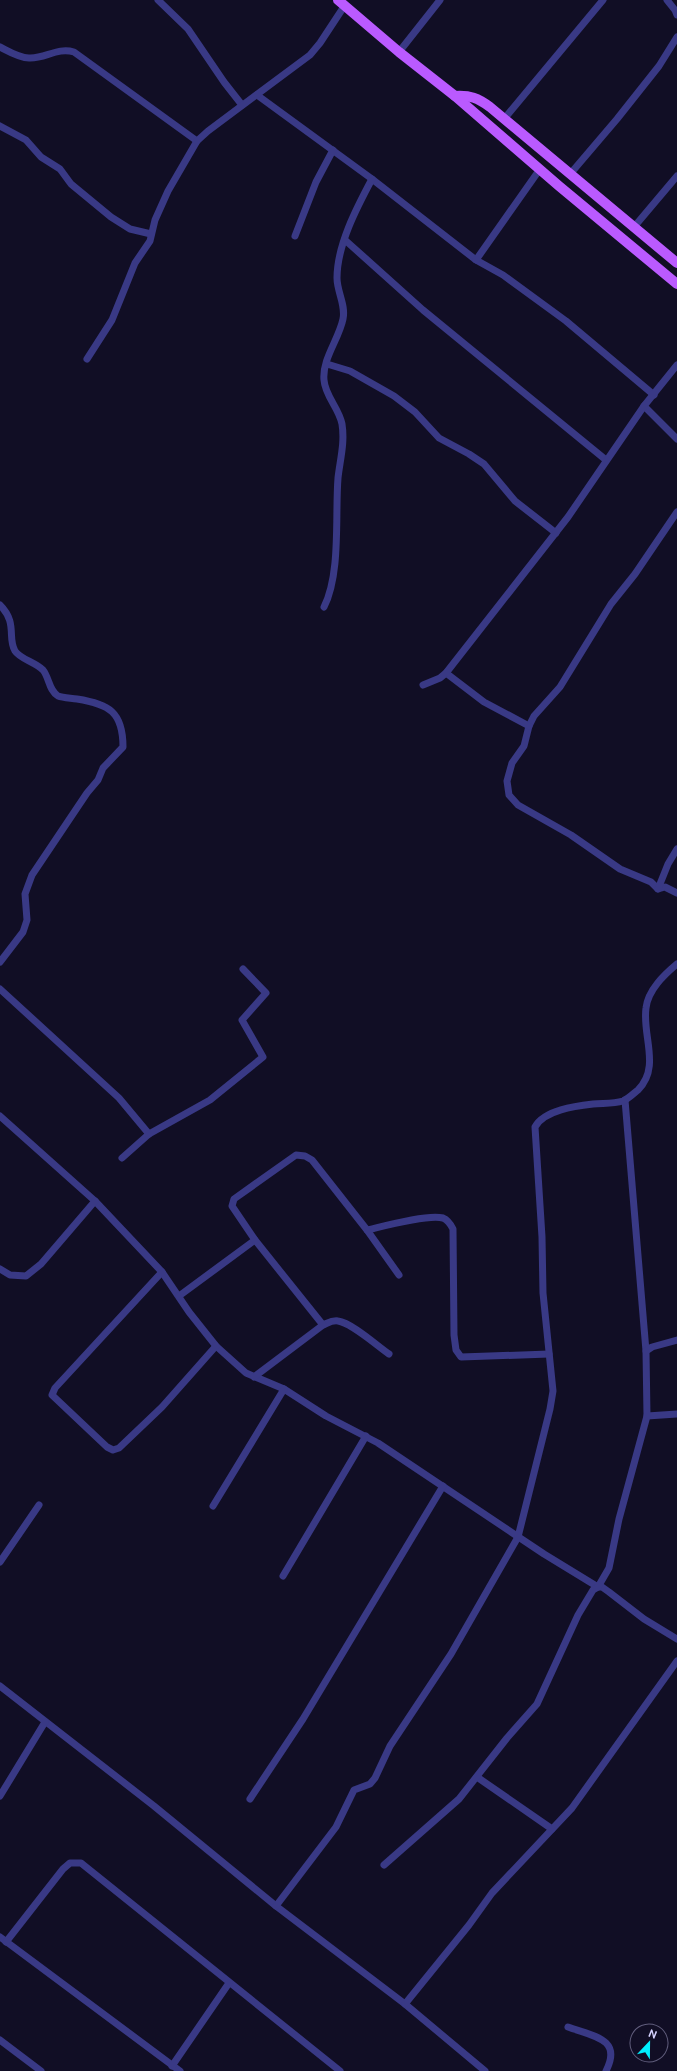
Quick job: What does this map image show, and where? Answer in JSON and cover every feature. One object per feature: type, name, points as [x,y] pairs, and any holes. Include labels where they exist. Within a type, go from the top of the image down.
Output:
[{"type":"main road","points":[[342,3],[399,52],[455,96],[677,284]]},
{"type":"main road","points":[[455,96],[466,95],[478,98],[571,173],[677,263]]},
{"type":"street","points":[[158,0],[188,29],[224,82],[242,105]]},
{"type":"street","points":[[399,52],[440,0]]},
{"type":"street","points":[[504,119],[603,0]]},
{"type":"street","points":[[667,0],[676,11]]},
{"type":"street","points":[[87,358],[112,320],[135,263],[150,241],[161,204],[197,142],[242,105],[310,55],[320,43],[342,3]]},
{"type":"street","points":[[571,173],[617,120],[659,66],[677,37]]},
{"type":"street","points":[[0,47],[23,58],[30,59],[59,50],[74,52],[197,142]]},
{"type":"street","points":[[257,95],[372,179],[476,260],[503,276],[566,321],[654,395]]},
{"type":"street","points":[[0,126],[26,140],[41,157],[60,168],[72,184],[111,218],[130,229],[151,234]]},
{"type":"street","points":[[295,236],[316,182],[333,150]]},
{"type":"street","points":[[476,260],[540,169]]},
{"type":"street","points":[[634,227],[677,176]]},
{"type":"street","points":[[324,607],[332,586],[338,479],[343,434],[339,414],[325,385],[324,378],[326,364],[344,317],[343,303],[337,280],[345,240],[352,219],[372,179]]},
{"type":"street","points":[[345,240],[423,310],[606,460]]},
{"type":"street","points":[[326,364],[350,372],[394,396],[415,412],[439,438],[484,464],[515,501],[556,533]]},
{"type":"street","points":[[423,685],[440,678],[446,673],[556,533],[644,406],[677,365]]},
{"type":"street","points":[[644,406],[677,439]]},
{"type":"street","points":[[658,889],[651,882],[620,869],[571,834],[513,801],[507,789],[509,770],[524,746],[529,726],[534,716],[560,687],[611,604],[635,574],[677,512]]},
{"type":"street","points":[[0,606],[5,610],[12,625],[15,650],[21,656],[32,661],[43,670],[53,691],[58,696],[97,703],[115,713],[120,721],[123,733],[123,747],[103,768],[98,780],[87,792],[32,875],[25,894],[27,920],[23,932],[0,962]]},
{"type":"street","points":[[446,673],[484,702],[529,726]]},
{"type":"street","points":[[658,889],[668,864],[677,849]]},
{"type":"street","points":[[658,889],[665,887],[677,893]]},
{"type":"street","points":[[276,1906],[336,1826],[354,1790],[370,1784],[375,1778],[390,1746],[451,1654],[518,1537],[550,1409],[553,1391],[543,1293],[542,1237],[535,1127],[538,1121],[556,1113],[594,1104],[614,1103],[625,1100],[639,1089],[651,1065],[646,1007],[659,982],[677,964]]},
{"type":"street","points":[[122,1158],[149,1134],[210,1100],[263,1057],[242,1020],[266,993],[243,969]]},
{"type":"street","points":[[0,989],[119,1098],[149,1134]]},
{"type":"street","points":[[384,1865],[445,1813],[469,1789],[477,1776],[507,1738],[537,1704],[578,1615],[593,1590],[598,1587],[609,1568],[619,1519],[647,1416],[644,1359],[646,1351],[625,1100]]},
{"type":"street","points":[[0,1116],[95,1201],[162,1272],[189,1312],[216,1346],[246,1373],[284,1389],[326,1416],[366,1436],[518,1537],[598,1587],[609,1592],[644,1619],[677,1639]]},
{"type":"street","points":[[323,1325],[255,1240],[232,1206],[234,1199],[296,1155],[305,1156],[312,1160],[367,1230],[399,1275]]},
{"type":"street","points":[[0,1269],[10,1275],[26,1276],[42,1264],[95,1201]]},
{"type":"street","points":[[367,1230],[428,1218],[443,1218],[450,1223],[453,1229],[454,1335],[456,1350],[461,1357],[549,1354]]},
{"type":"street","points":[[179,1296],[255,1240]]},
{"type":"street","points":[[162,1272],[55,1388],[52,1395],[107,1447],[113,1450],[119,1448],[162,1407],[216,1346]]},
{"type":"street","points":[[254,1377],[323,1325],[332,1321],[339,1321],[348,1325],[389,1354]]},
{"type":"street","points":[[646,1351],[652,1347],[677,1340]]},
{"type":"street","points":[[213,1506],[284,1389]]},
{"type":"street","points":[[647,1416],[677,1414]]},
{"type":"street","points":[[283,1576],[366,1436]]},
{"type":"street","points":[[250,1799],[303,1719],[443,1486]]},
{"type":"street","points":[[0,1562],[39,1505]]},
{"type":"street","points":[[405,2004],[469,1925],[492,1893],[572,1808],[677,1661]]},
{"type":"street","points":[[0,1686],[154,1806],[276,1906],[405,2004],[485,2071]]},
{"type":"street","points":[[0,1796],[45,1722]]},
{"type":"street","points":[[477,1776],[552,1829]]},
{"type":"street","points":[[6,1942],[63,1869],[70,1863],[76,1862],[87,1867],[340,2071]]},
{"type":"street","points":[[0,1937],[180,2071]]},
{"type":"street","points":[[172,2066],[229,1983]]},
{"type":"street","points":[[568,2027],[601,2039],[611,2047],[613,2054],[606,2071]]},
{"type":"street","points":[[0,2040],[41,2071]]}]
